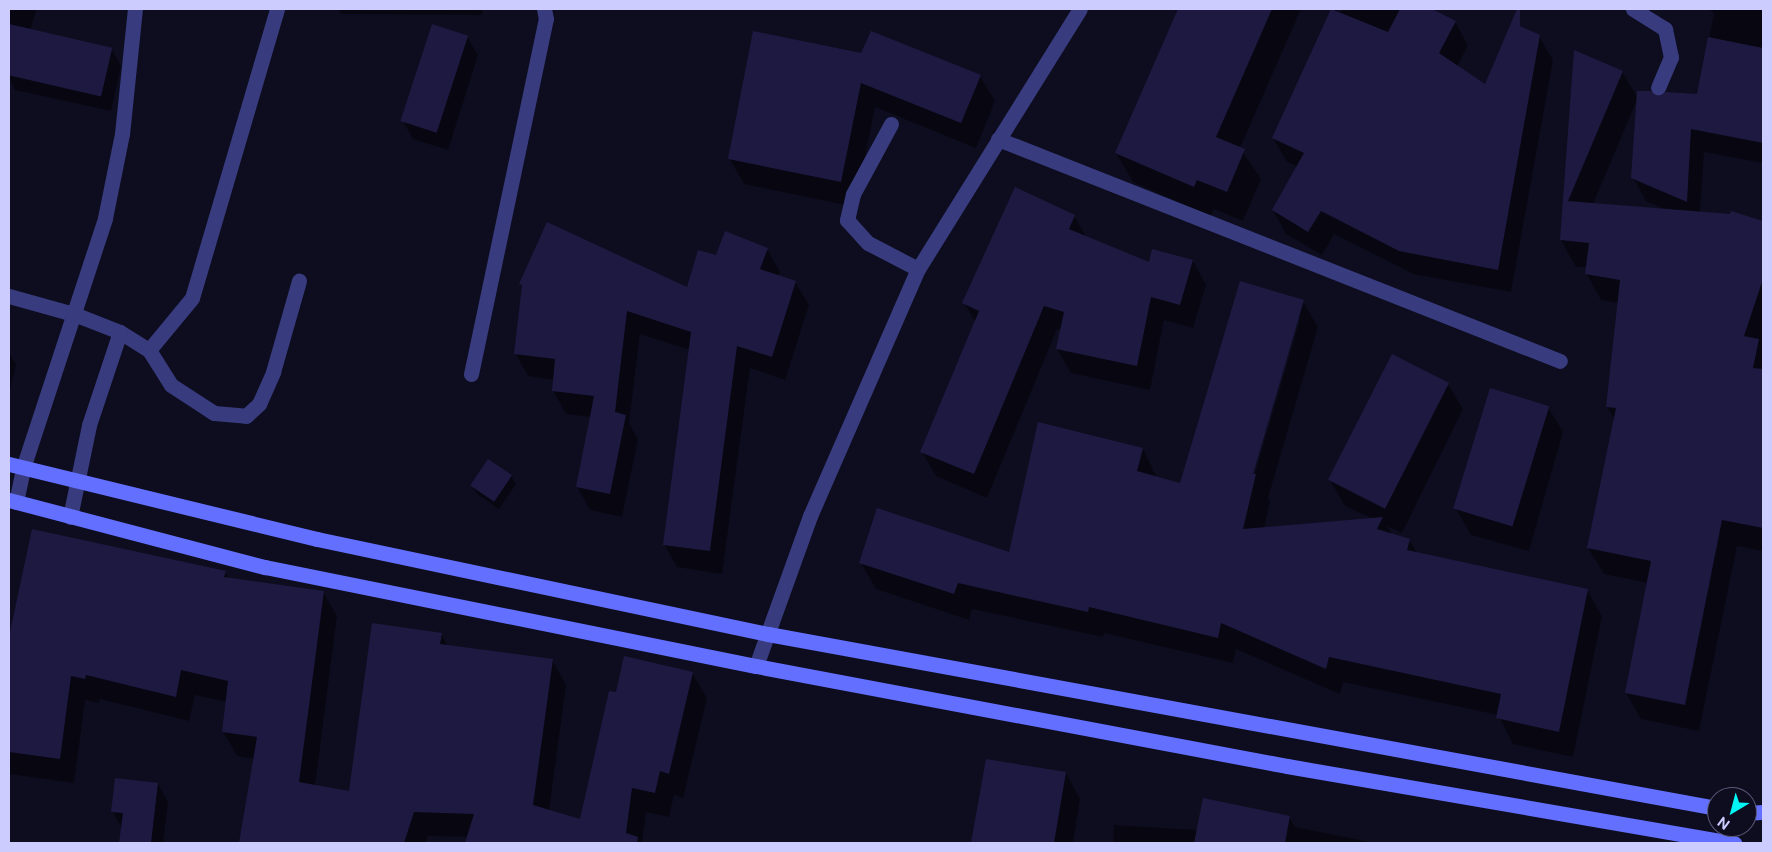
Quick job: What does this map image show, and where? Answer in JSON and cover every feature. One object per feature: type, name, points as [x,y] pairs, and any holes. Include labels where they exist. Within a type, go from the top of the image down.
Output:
[{"type":"main road","points":[[16,466],[317,539],[768,634],[1707,806]]},
{"type":"main road","points":[[12,501],[264,567],[756,666],[976,704],[1287,766],[1666,829],[1734,843]]},
{"type":"street","points":[[12,501],[16,466],[74,314],[105,218],[122,134],[135,9]]},
{"type":"street","points":[[150,350],[192,298],[277,9]]},
{"type":"street","points":[[471,374],[546,19],[544,9]]},
{"type":"street","points":[[756,666],[810,516],[918,269],[1080,9]]},
{"type":"street","points":[[1633,9],[1665,28],[1671,57],[1658,88]]},
{"type":"street","points":[[891,124],[853,194],[847,220],[868,243],[918,269]]},
{"type":"street","points":[[998,140],[1560,361]]},
{"type":"street","points":[[9,296],[74,314],[120,332],[150,350],[170,384],[214,413],[246,416],[259,404],[273,372],[299,281]]},
{"type":"street","points":[[70,517],[89,425],[120,332]]},
{"type":"building","points":[[1178,9],[1272,9],[1216,137],[1245,149],[1227,192],[1197,180],[1194,187],[1115,153]]},
{"type":"building","points":[[1331,9],[1388,32],[1400,9],[1432,9],[1456,21],[1439,53],[1485,84],[1517,9],[1520,9],[1520,26],[1540,35],[1498,270],[1399,251],[1321,211],[1308,232],[1272,210],[1304,153],[1272,138]]},
{"type":"building","points":[[9,24],[112,48],[101,97],[9,75]]},
{"type":"building","points":[[432,24],[468,36],[437,133],[400,121]]},
{"type":"building","points":[[753,31],[861,53],[871,31],[981,75],[961,123],[861,83],[841,182],[728,159]]},
{"type":"building","points":[[1708,37],[1763,48],[1763,143],[1691,129],[1687,202],[1631,178],[1637,91],[1650,91],[1659,96],[1666,92],[1697,94]]},
{"type":"building","points":[[1574,50],[1623,71],[1568,201],[1730,214],[1731,211],[1763,221],[1763,279],[1744,336],[1759,339],[1753,368],[1763,369],[1763,528],[1722,520],[1685,705],[1625,693],[1651,561],[1587,548],[1616,408],[1606,407],[1620,280],[1585,274],[1589,243],[1560,240]]},
{"type":"building","points":[[1015,187],[1075,215],[1069,229],[1149,262],[1152,249],[1193,260],[1180,305],[1151,297],[1137,366],[1056,349],[1064,312],[1044,306],[974,474],[920,452],[979,311],[962,303]]},
{"type":"building","points":[[547,222],[687,287],[698,250],[716,255],[725,231],[768,248],[760,269],[796,281],[772,357],[737,346],[710,551],[663,545],[691,332],[627,311],[615,412],[626,415],[610,494],[576,487],[594,396],[552,391],[555,359],[514,354],[522,285],[519,284]]},
{"type":"building","points":[[1240,281],[1304,300],[1253,474],[1256,474],[1243,529],[1383,517],[1377,529],[1410,539],[1407,550],[1588,589],[1559,732],[1496,718],[1501,694],[1329,657],[1326,669],[1221,623],[1218,638],[1089,607],[1088,612],[958,583],[954,594],[859,563],[877,508],[1009,552],[1038,422],[1143,448],[1137,471],[1180,483]]},
{"type":"building","points":[[1392,354],[1449,383],[1385,509],[1328,480]]},
{"type":"building","points":[[1490,388],[1549,406],[1512,527],[1453,508]]},
{"type":"building","points":[[488,459],[512,475],[494,502],[470,486]]},
{"type":"building","points":[[32,529],[226,571],[224,577],[324,591],[299,782],[349,791],[372,623],[442,633],[440,644],[553,659],[533,805],[580,819],[609,691],[616,692],[624,656],[693,672],[669,774],[660,771],[655,793],[632,788],[626,833],[638,837],[637,843],[465,843],[474,814],[414,812],[404,843],[239,843],[257,737],[222,732],[228,681],[181,670],[176,697],[86,675],[85,679],[71,676],[60,759],[9,752],[9,637]]},
{"type":"building","points":[[986,759],[1066,772],[1054,843],[971,843]]},
{"type":"building","points":[[115,778],[158,783],[151,843],[119,843],[123,813],[111,812]]},
{"type":"building","points":[[1203,798],[1290,816],[1285,843],[1194,843]]}]
